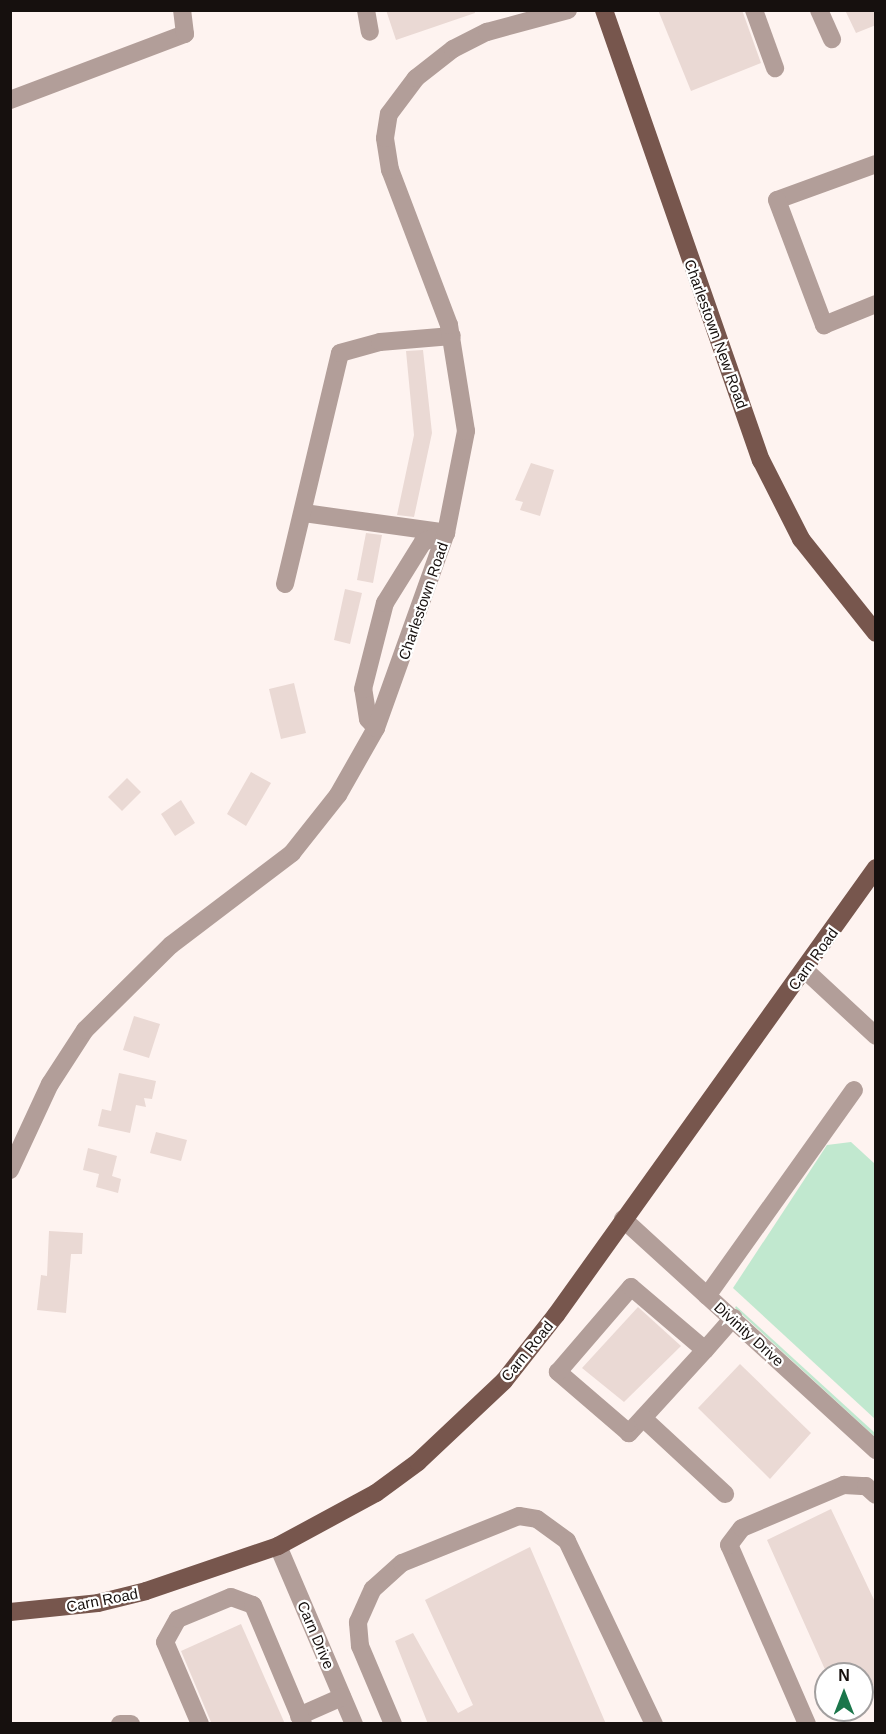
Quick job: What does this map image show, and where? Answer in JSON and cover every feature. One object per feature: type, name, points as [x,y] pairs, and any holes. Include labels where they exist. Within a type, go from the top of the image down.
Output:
[{"type":"main road","name":"Charlestown New Road","points":[[604,10],[761,460],[801,539],[876,633]]},
{"type":"main road","name":"Carn Road","points":[[10,1612],[98,1603],[146,1591],[278,1546],[376,1493],[451,1431],[504,1381],[805,970],[876,868]]},
{"type":"street","points":[[10,100],[185,34],[182,10]]},
{"type":"street","points":[[366,10],[370,32]]},
{"type":"street","name":"Charlestown Road","points":[[10,1170],[50,1083],[85,1030],[171,945],[292,853],[338,795],[376,728],[446,533],[466,431],[452,336],[390,170],[385,138],[389,114],[416,78],[453,49],[487,32],[568,10]]},
{"type":"street","points":[[754,10],[775,68]]},
{"type":"street","points":[[819,10],[832,39]]},
{"type":"street","points":[[876,164],[777,200],[824,325],[876,304]]},
{"type":"street","points":[[285,584],[304,513],[340,353],[380,342],[452,336]]},
{"type":"street","points":[[304,513],[446,533]]},
{"type":"street","points":[[376,728],[368,719],[363,689],[385,603],[423,542],[446,533]]},
{"type":"street","points":[[805,970],[876,1036]]},
{"type":"street","points":[[707,1296],[854,1090]]},
{"type":"street","name":"Divinity Drive","points":[[623,1219],[876,1450]]},
{"type":"street","points":[[705,1350],[631,1287],[558,1372],[629,1433],[705,1350],[733,1318]]},
{"type":"street","points":[[643,1418],[725,1494]]},
{"type":"street","points":[[807,1724],[729,1545],[742,1528],[844,1485],[866,1486],[876,1495]]},
{"type":"street","points":[[393,1724],[360,1646],[358,1622],[373,1589],[402,1563],[519,1516],[537,1519],[567,1541],[654,1724]]},
{"type":"street","name":"Carn Drive","points":[[278,1546],[354,1724]]},
{"type":"street","points":[[200,1724],[165,1642],[178,1619],[231,1597],[253,1605],[301,1720],[342,1697]]},
{"type":"street","points":[[120,1724],[131,1724]]},
{"type":"green space","points":[[851,1142],[875,1164],[875,1419],[733,1288],[827,1145]]},
{"type":"green space","points":[[736,1306],[875,1433],[875,1437],[735,1308]]},
{"type":"building","points":[[386,10],[474,10],[475,13],[396,40]]},
{"type":"building","points":[[658,10],[742,10],[761,63],[691,91]]},
{"type":"building","points":[[845,10],[876,10],[876,25],[856,33]]},
{"type":"building","points":[[423,350],[432,433],[414,517],[397,515],[414,435],[406,351]]},
{"type":"building","points":[[531,463],[554,470],[540,516],[520,510],[523,502],[515,500]]},
{"type":"building","points":[[366,533],[382,535],[373,583],[357,580]]},
{"type":"building","points":[[345,589],[362,593],[350,644],[334,640]]},
{"type":"building","points":[[294,683],[306,733],[281,739],[269,689]]},
{"type":"building","points":[[251,772],[271,783],[246,826],[227,814]]},
{"type":"building","points":[[127,778],[141,792],[122,811],[108,797]]},
{"type":"building","points":[[181,800],[195,823],[175,836],[161,814]]},
{"type":"building","points":[[134,1016],[160,1024],[149,1058],[123,1050]]},
{"type":"building","points":[[119,1073],[156,1081],[152,1099],[144,1098],[146,1107],[136,1105],[130,1133],[98,1126],[102,1109],[111,1111]]},
{"type":"building","points":[[156,1132],[187,1140],[181,1161],[150,1153]]},
{"type":"building","points":[[88,1148],[117,1156],[112,1176],[121,1179],[118,1193],[96,1187],[99,1174],[83,1170]]},
{"type":"building","points":[[49,1231],[83,1233],[82,1254],[71,1254],[66,1313],[37,1310],[41,1275],[47,1276]]},
{"type":"building","points":[[638,1307],[681,1346],[624,1402],[582,1368]]},
{"type":"building","points":[[740,1364],[811,1433],[770,1479],[698,1408]]},
{"type":"building","points":[[831,1509],[876,1604],[876,1684],[874,1685],[874,1662],[822,1662],[767,1540]]},
{"type":"building","points":[[530,1547],[606,1724],[428,1724],[395,1641],[413,1633],[458,1713],[473,1705],[425,1600]]},
{"type":"building","points":[[241,1624],[285,1724],[211,1722],[181,1651]]}]
